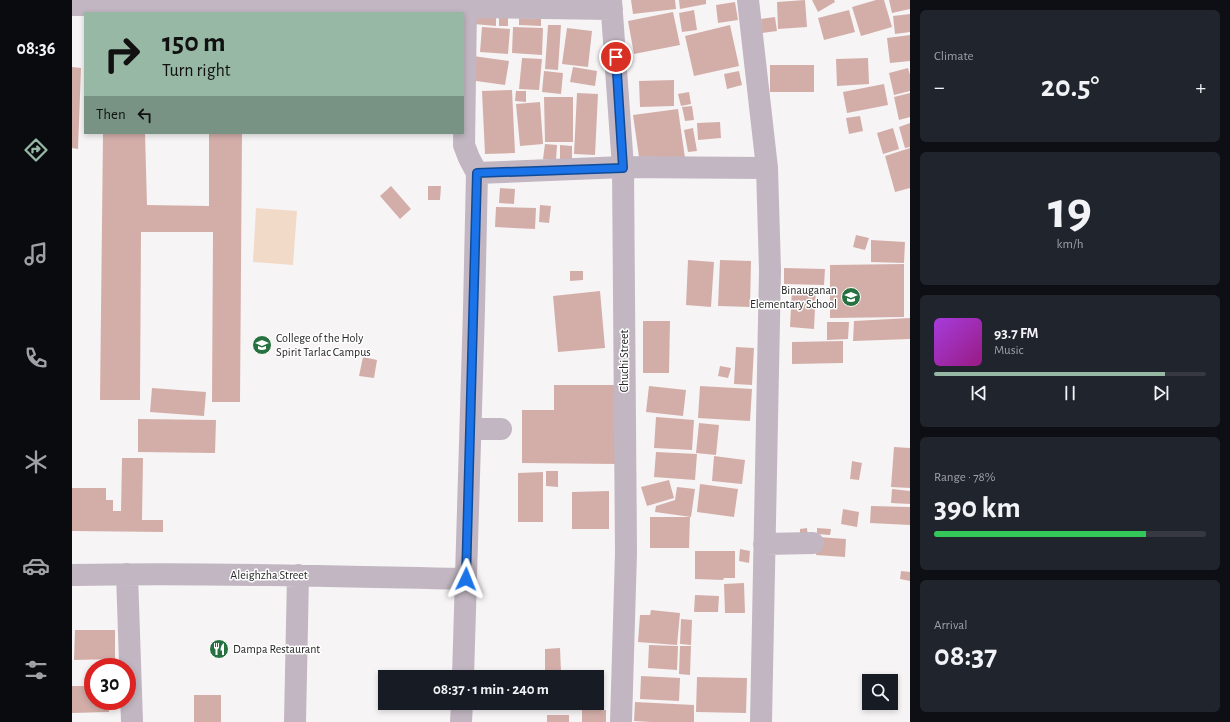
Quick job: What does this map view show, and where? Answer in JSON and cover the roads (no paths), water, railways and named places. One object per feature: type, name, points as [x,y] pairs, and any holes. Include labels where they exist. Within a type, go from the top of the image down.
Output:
[{"type":"street","points":[[748,0],[767,168],[770,270],[761,722]]},
{"type":"street","points":[[72,4],[466,7],[612,5]]},
{"type":"street","name":"Chuchi Street","points":[[612,5],[623,168],[626,553],[622,722]]},
{"type":"street","points":[[463,670],[477,173],[464,145],[466,7]]},
{"type":"street","points":[[477,173],[623,168],[767,168]]},
{"type":"street","points":[[471,429],[501,429]]},
{"type":"street","points":[[764,544],[813,543]]},
{"type":"street","points":[[127,574],[132,722]]},
{"type":"street","name":"Aleighzha Street","points":[[72,575],[298,575],[466,579]]},
{"type":"street","points":[[295,722],[298,575]]},
{"type":"street","points":[[461,722],[462,710]]},
{"type":"place","name":"Binauganan Elementary School","points":[[851,297]]},
{"type":"place","name":"College of the Holy Spirit Tarlac Campus","points":[[262,345]]},
{"type":"place","name":"Dampa Restaurant","points":[[219,649]]}]
